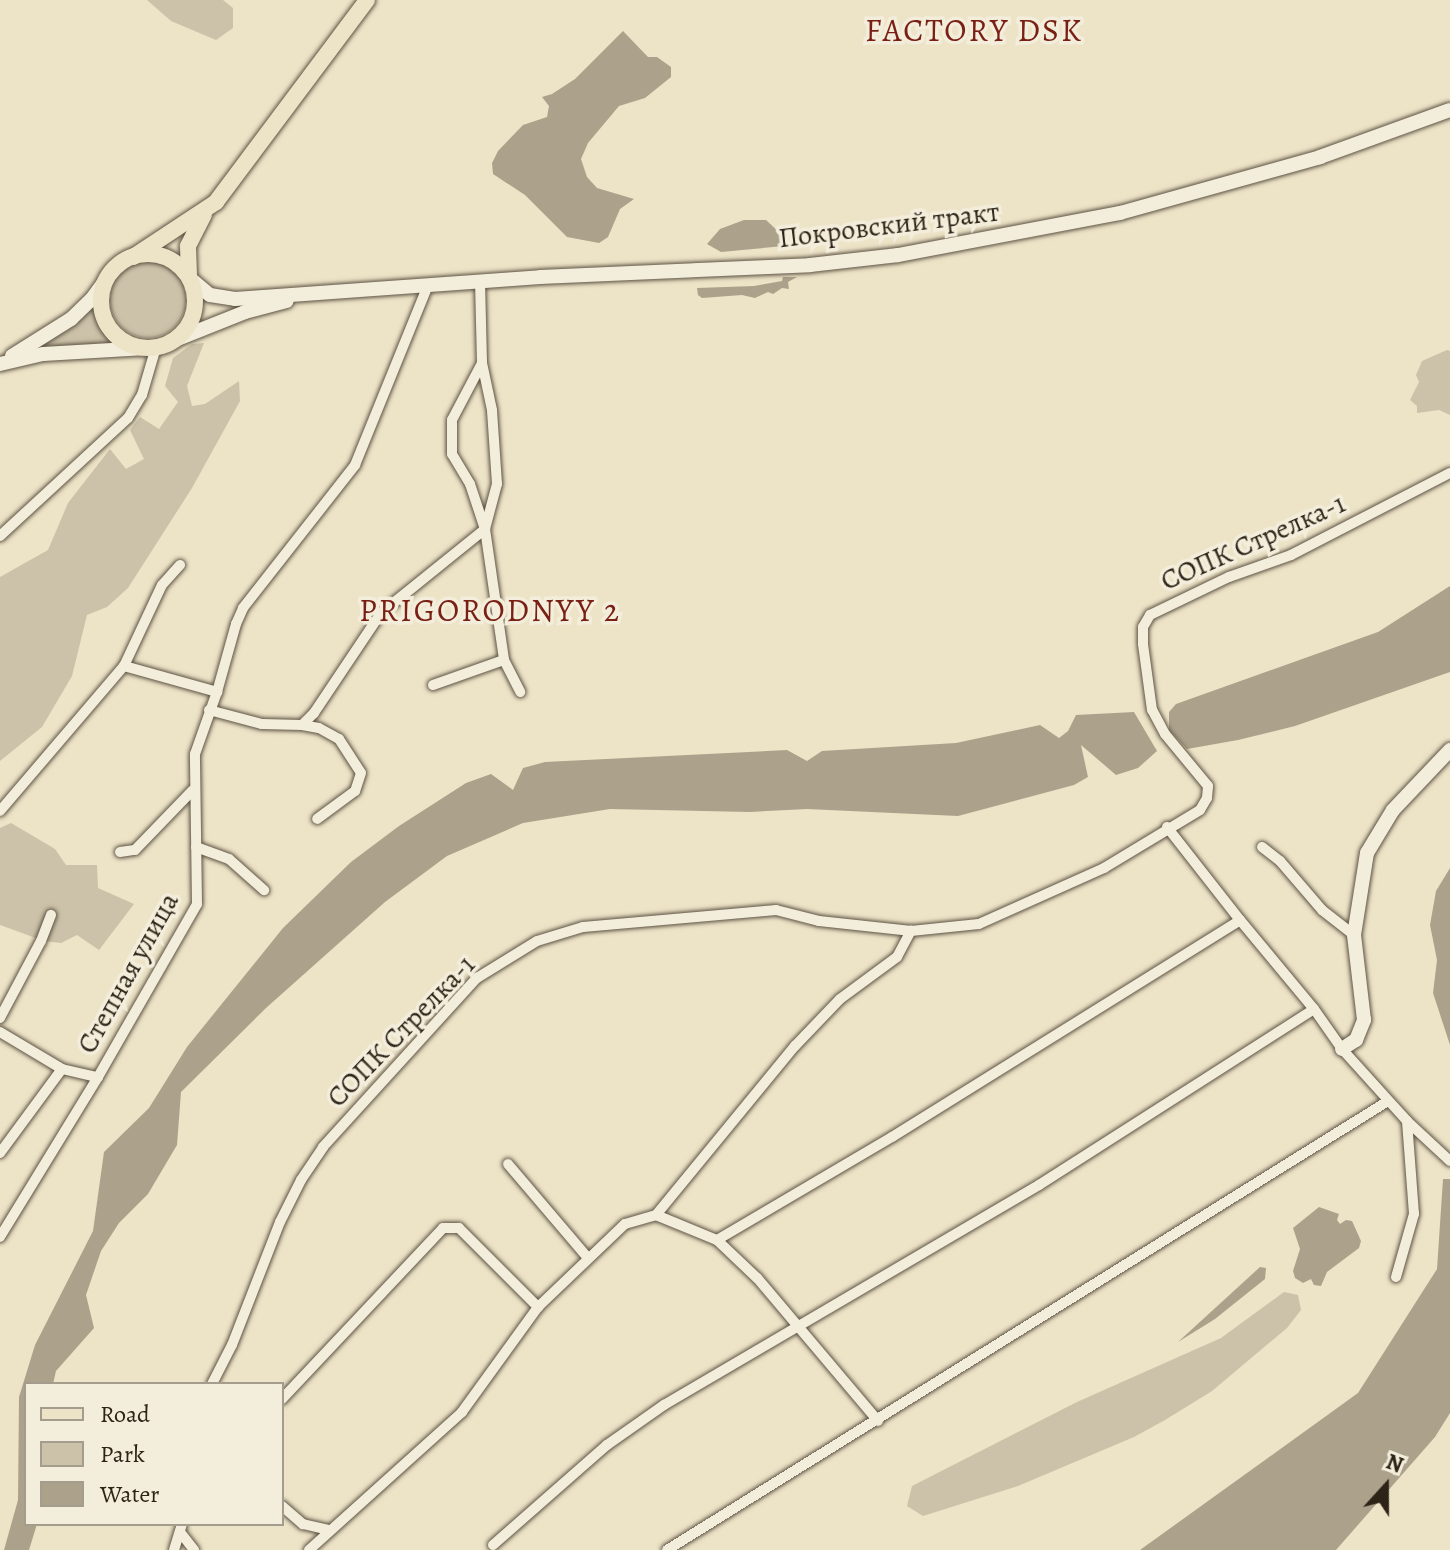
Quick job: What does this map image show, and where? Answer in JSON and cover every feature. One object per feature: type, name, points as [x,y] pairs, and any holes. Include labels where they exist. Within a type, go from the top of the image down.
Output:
[{"type":"main road","points":[[175,340],[185,330],[196,306],[188,246],[207,210],[230,185],[367,0]]},
{"type":"main road","name":"Покровский тракт","points":[[318,292],[810,265],[951,247],[1120,213],[1320,157],[1450,110]]},
{"type":"main road","points":[[0,364],[71,319],[91,300],[111,272],[207,210]]},
{"type":"main road","points":[[133,257],[165,257],[177,263],[200,289],[222,299],[318,292]]},
{"type":"main road","points":[[111,272],[101,295],[105,321],[122,340],[151,348]]},
{"type":"main road","points":[[0,364],[43,354],[151,348],[245,312],[318,292]]},
{"type":"main road","points":[[1342,1049],[1356,1040],[1364,1020],[1354,935],[1367,853],[1376,833],[1420,779],[1450,750]]},
{"type":"street","points":[[302,725],[314,713],[381,613],[485,529],[497,484],[492,410],[482,363],[480,281]]},
{"type":"street","name":"Степная улица","points":[[0,1237],[98,1077],[197,904],[193,790],[195,754],[243,608],[355,465],[428,285]]},
{"type":"street","points":[[0,536],[128,418],[142,395],[151,348]]},
{"type":"street","points":[[482,363],[452,420],[452,454],[470,484],[485,529],[504,660],[520,692]]},
{"type":"street","name":"СОПК Стрелка-1","points":[[213,1382],[232,1345],[280,1222],[301,1180],[323,1147],[477,978],[537,941],[583,927],[776,910],[819,921],[911,931],[979,924],[1104,868],[1167,827],[1200,810],[1208,786],[1165,734],[1152,710],[1143,644],[1143,627],[1150,615],[1229,577],[1291,555],[1450,473]]},
{"type":"street","points":[[0,811],[124,666],[162,585],[180,565]]},
{"type":"street","points":[[433,685],[504,660]]},
{"type":"street","points":[[124,666],[217,692]]},
{"type":"street","points":[[209,710],[262,724],[319,728],[339,739],[361,773],[355,791],[317,819]]},
{"type":"street","points":[[120,852],[135,850],[193,790]]},
{"type":"street","points":[[1167,827],[1314,1009],[1342,1049],[1407,1121],[1450,1161]]},
{"type":"street","points":[[196,847],[229,859],[264,890]]},
{"type":"street","points":[[1262,847],[1280,861],[1322,910],[1354,935]]},
{"type":"street","points":[[0,1018],[41,941],[51,915]]},
{"type":"street","points":[[717,1240],[892,1137],[1240,920]]},
{"type":"street","points":[[309,1550],[462,1412],[538,1307],[588,1258],[625,1224],[656,1215],[795,1046],[840,999],[897,957],[911,931]]},
{"type":"street","points":[[493,1545],[623,1433],[1039,1185],[1314,1009]]},
{"type":"street","points":[[0,1032],[62,1069],[98,1077]]},
{"type":"street","points":[[0,1153],[62,1069]]},
{"type":"street","points":[[667,1550],[1388,1101]]},
{"type":"street","points":[[1396,1277],[1414,1214],[1407,1121]]},
{"type":"street","points":[[508,1164],[588,1258]]},
{"type":"street","points":[[656,1215],[717,1240],[757,1278],[878,1421]]},
{"type":"street","points":[[284,1397],[443,1228],[459,1228],[538,1307]]},
{"type":"street","points":[[284,1508],[303,1524],[328,1530]]},
{"type":"street","points":[[174,1550],[181,1528]]},
{"type":"street","points":[[181,1528],[194,1550]]},
{"type":"green space","points":[[147,0],[223,0],[233,8],[233,28],[216,40],[171,21]]},
{"type":"green space","points":[[148,262],[162,265],[175,273],[183,286],[186,300],[183,314],[175,327],[162,335],[148,338],[134,335],[121,327],[113,314],[110,300],[113,286],[121,273],[134,265]]},
{"type":"green space","points":[[96,295],[99,316],[122,345],[29,352]]},
{"type":"green space","points":[[204,343],[187,386],[192,406],[205,404],[239,381],[240,401],[192,488],[128,588],[107,607],[87,615],[72,676],[42,727],[0,761],[0,577],[48,550],[68,503],[110,449],[126,469],[144,459],[130,430],[140,417],[159,429],[178,402],[165,386],[173,358],[192,344]]},
{"type":"green space","points":[[1450,351],[1450,415],[1439,410],[1417,413],[1417,406],[1410,400],[1419,382],[1416,375],[1422,361]]},
{"type":"green space","points":[[11,823],[55,849],[66,865],[97,865],[98,888],[134,904],[99,950],[77,935],[61,943],[44,941],[0,925],[0,828]]},
{"type":"green space","points":[[1284,1292],[1298,1295],[1301,1310],[1287,1328],[1212,1391],[1165,1420],[1134,1437],[1018,1486],[923,1516],[907,1506],[912,1486],[1077,1402],[1221,1338]]},
{"type":"water","points":[[623,31],[648,57],[657,57],[671,67],[671,77],[645,98],[619,106],[588,143],[581,159],[587,177],[597,188],[634,199],[620,209],[608,237],[599,243],[567,237],[525,195],[493,174],[492,163],[498,151],[523,125],[547,117],[549,106],[542,97],[575,79]]},
{"type":"water","points":[[744,220],[766,220],[781,234],[784,246],[721,252],[707,244],[720,229]]},
{"type":"water","points":[[783,277],[797,277],[788,282],[789,289],[782,288],[773,294],[768,292],[755,298],[742,295],[702,298],[698,295],[697,288],[754,286],[782,281]]},
{"type":"water","points":[[1450,586],[1450,672],[1295,726],[1238,740],[1187,749],[1169,730],[1169,712],[1176,704],[1378,632]]},
{"type":"water","points":[[1134,712],[1157,751],[1138,768],[1116,775],[1081,745],[1088,777],[1074,785],[958,816],[807,809],[750,812],[610,809],[523,823],[447,856],[385,902],[266,1008],[181,1092],[177,1145],[148,1194],[119,1223],[101,1251],[86,1295],[94,1328],[56,1371],[53,1382],[24,1382],[24,1526],[36,1526],[29,1550],[4,1550],[18,1500],[19,1397],[35,1345],[93,1231],[104,1152],[149,1108],[187,1047],[283,928],[351,862],[399,826],[466,783],[491,774],[513,790],[523,768],[545,762],[787,750],[807,761],[822,751],[956,743],[1040,725],[1059,738],[1068,731],[1076,715]]},
{"type":"water","points":[[1450,868],[1450,1045],[1433,993],[1437,960],[1430,925],[1436,891]]},
{"type":"water","points":[[1443,1179],[1450,1179],[1450,1413],[1435,1437],[1336,1550],[1140,1550],[1358,1393],[1437,1269]]},
{"type":"water","points":[[1319,1207],[1339,1214],[1337,1220],[1340,1224],[1346,1220],[1352,1221],[1361,1241],[1359,1248],[1327,1272],[1321,1286],[1314,1285],[1311,1279],[1303,1283],[1295,1278],[1293,1271],[1300,1249],[1293,1228]]},
{"type":"water","points":[[1260,1267],[1266,1268],[1265,1279],[1215,1319],[1178,1342]]},
{"type":"district","name":"FACTORY DSK","points":[[974,30]]},
{"type":"district","name":"PRIGORODNYY 2","points":[[490,610]]}]
